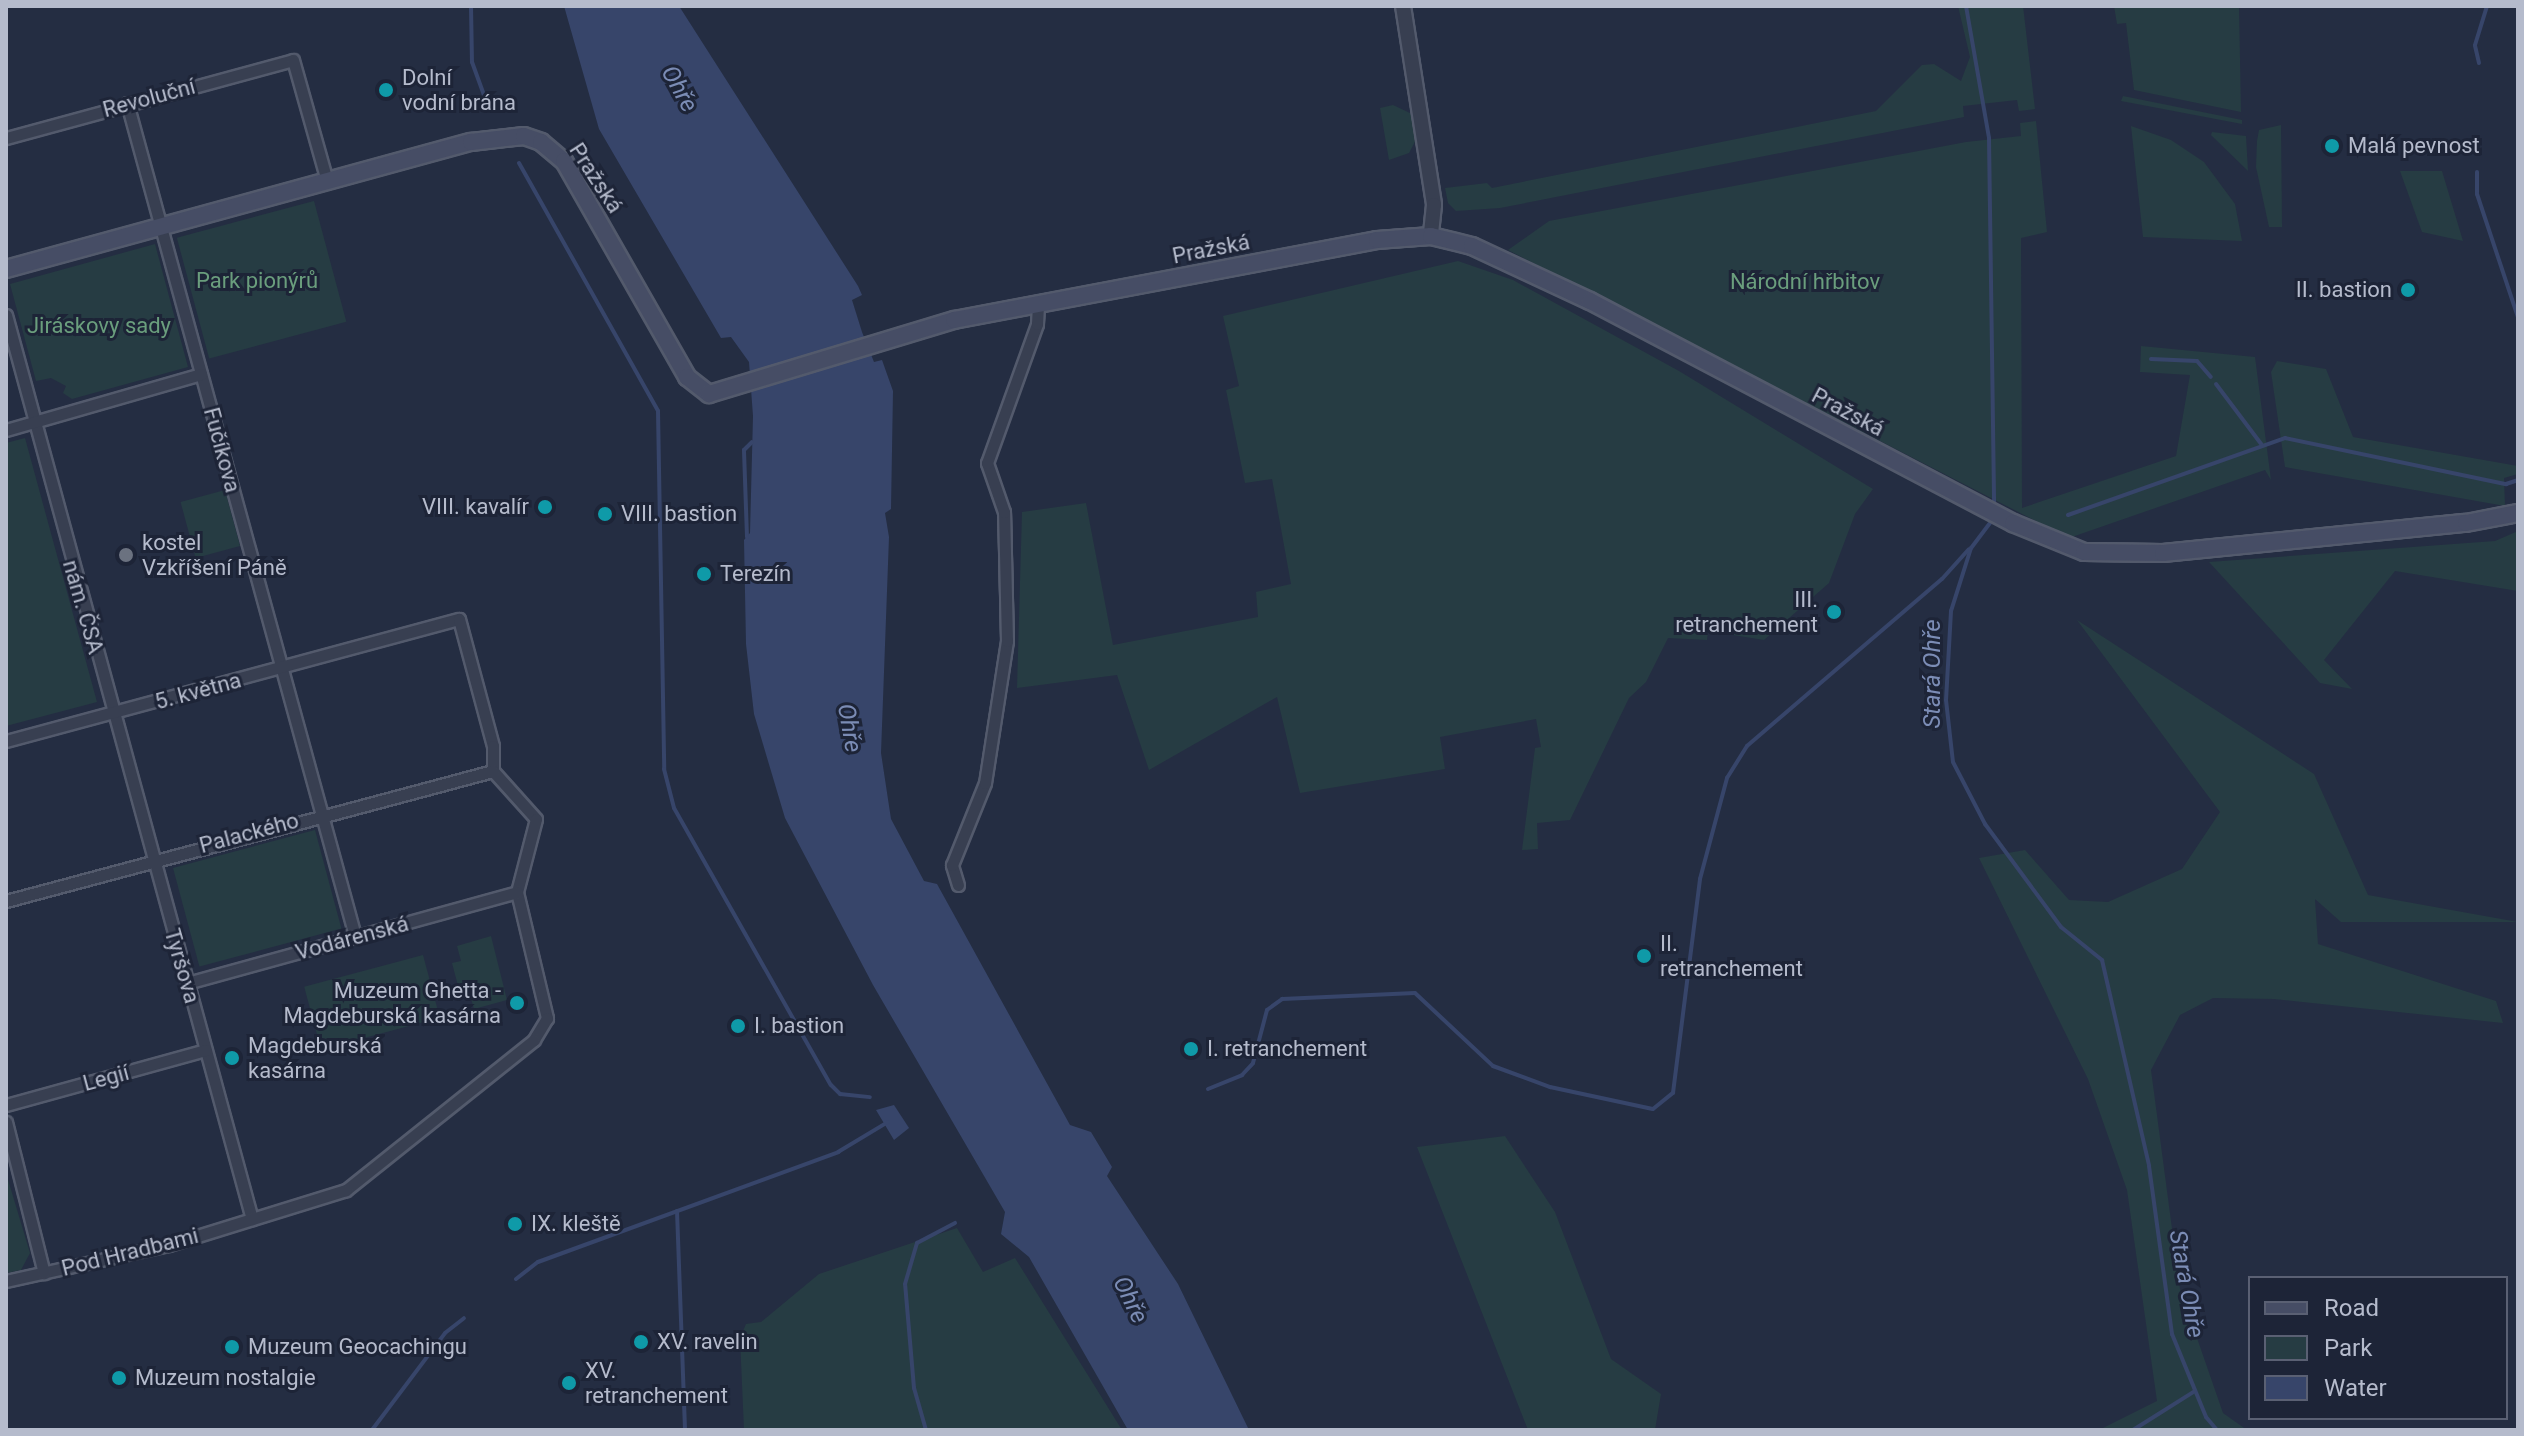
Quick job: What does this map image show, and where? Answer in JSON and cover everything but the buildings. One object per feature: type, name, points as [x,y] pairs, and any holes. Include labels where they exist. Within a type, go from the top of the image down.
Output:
[{"type":"main road","name":"Pražská","points":[[6,269],[487,139],[524,136],[541,142],[574,177],[687,377],[699,391],[726,391],[882,339],[1038,303],[1377,240],[1431,236],[1472,246],[1590,301],[2013,523],[2063,546],[2130,555],[2466,523],[2518,513]]},
{"type":"street","points":[[1403,6],[1434,205],[1431,236]]},
{"type":"street","name":"Revoluční","points":[[6,138],[293,60],[327,181]]},
{"type":"street","name":"Fučíkova","points":[[127,103],[355,936]]},
{"type":"street","points":[[958,885],[952,865],[985,783],[1007,641],[1004,512],[987,463],[1037,324],[1038,303]]},
{"type":"street","name":"nám. ČSA","points":[[6,315],[113,713]]},
{"type":"street","points":[[6,430],[201,374]]},
{"type":"street","name":"5. května","points":[[113,713],[459,619],[493,746],[493,771]]},
{"type":"street","points":[[6,741],[113,713]]},
{"type":"street","name":"Tyršova","points":[[113,713],[252,1219]]},
{"type":"street","points":[[493,771],[536,819],[517,892]]},
{"type":"street","name":"Palackého","points":[[6,901],[322,813],[493,771]]},
{"type":"street","name":"Vodárenská","points":[[187,983],[517,892]]},
{"type":"street","name":"Pod Hradbami","points":[[6,1281],[168,1245],[346,1190],[534,1040],[547,1018],[546,1003],[517,892]]},
{"type":"street","name":"Legií","points":[[6,1105],[206,1050]]},
{"type":"street","points":[[6,1122],[44,1273]]},
{"type":"green space","points":[[1958,6],[2023,6],[2035,109],[2019,111],[2017,100],[1963,106],[1964,117],[1500,208],[1456,211],[1448,203],[1445,188],[1487,183],[1492,188],[1876,111],[1922,65],[1934,64],[1961,81],[1970,57]]},
{"type":"green space","points":[[2114,6],[2239,6],[2241,112],[2134,90],[2126,23],[2117,24]]},
{"type":"green space","points":[[2123,96],[2242,120],[2242,124],[2121,101]]},
{"type":"green space","points":[[1393,105],[1412,114],[1416,140],[1409,153],[1389,160],[1380,108]]},
{"type":"green space","name":"Národní hřbitov","points":[[2036,121],[2047,232],[2021,238],[2022,508],[2176,456],[2190,375],[2140,372],[2141,346],[2255,357],[2271,480],[2265,470],[2069,538],[1508,250],[1549,221],[1966,142],[2021,136],[2020,123]]},
{"type":"green space","points":[[2281,125],[2282,227],[2269,227],[2256,167],[2257,141],[2259,130]]},
{"type":"green space","points":[[2131,126],[2171,140],[2204,162],[2235,204],[2242,241],[2143,237]]},
{"type":"green space","points":[[2212,132],[2246,136],[2248,171],[2211,135]]},
{"type":"green space","points":[[2400,171],[2442,171],[2463,241],[2422,232]]},
{"type":"green space","name":"Park pionýrů","points":[[314,201],[346,322],[209,358],[177,238]]},
{"type":"green space","name":"Jiráskovy sady","points":[[155,244],[188,367],[72,399],[63,393],[66,386],[51,378],[36,381],[10,284]]},
{"type":"green space","points":[[1458,261],[1513,280],[1679,371],[1873,489],[1855,514],[1829,583],[1764,640],[1708,631],[1707,640],[1668,638],[1646,682],[1629,698],[1570,820],[1537,823],[1538,849],[1522,850],[1535,748],[1541,747],[1536,719],[1440,737],[1445,769],[1300,793],[1277,697],[1149,770],[1117,675],[1017,688],[1022,512],[1086,503],[1113,645],[1258,617],[1256,592],[1291,584],[1272,479],[1245,483],[1226,390],[1239,386],[1223,316]]},
{"type":"green space","points":[[2277,361],[2326,369],[2353,437],[2518,466],[2518,474],[2504,478],[2505,506],[2285,467],[2271,372]]},
{"type":"green space","points":[[25,438],[97,702],[6,726],[6,443]]},
{"type":"green space","points":[[225,490],[240,546],[196,558],[181,502]]},
{"type":"green space","points":[[2518,531],[2518,591],[2395,571],[2324,660],[2352,689],[2320,683],[2209,562],[2495,541]]},
{"type":"green space","points":[[2077,620],[2314,774],[2368,895],[2518,922],[2341,922],[2315,899],[2318,944],[2496,1001],[2503,1023],[2274,999],[2213,998],[2180,1015],[2151,1070],[2180,1289],[2223,1413],[2247,1430],[2099,1430],[2157,1401],[2127,1190],[2088,1079],[1979,858],[2025,850],[2069,900],[2108,902],[2182,869],[2220,812]]},
{"type":"green space","points":[[315,830],[341,929],[199,967],[173,868]]},
{"type":"green space","points":[[491,936],[507,1000],[474,1009],[470,995],[461,997],[452,963],[461,961],[457,946]]},
{"type":"green space","points":[[423,955],[440,1018],[321,1050],[304,987]]},
{"type":"green space","points":[[1505,1136],[1555,1212],[1611,1359],[1661,1394],[1655,1430],[1528,1430],[1417,1147]]},
{"type":"green space","points":[[6,1173],[30,1253],[21,1270],[6,1273]]},
{"type":"green space","points":[[957,1228],[983,1272],[1015,1258],[1122,1430],[744,1430],[740,1338],[746,1324],[761,1322],[819,1274]]},
{"type":"water","name":"Ohře","points":[[564,6],[679,6],[858,286],[862,295],[852,300],[862,332],[874,362],[882,360],[893,391],[891,509],[885,513],[889,537],[881,753],[891,819],[924,881],[937,884],[1070,1125],[1091,1132],[1112,1167],[1107,1176],[1178,1284],[1249,1430],[1128,1430],[1029,1257],[1001,1234],[1005,1212],[873,985],[785,818],[754,714],[746,644],[744,540],[750,533],[753,416],[749,362],[731,337],[721,338],[599,129]]},
{"type":"water","points":[[894,1105],[909,1128],[894,1140],[876,1110]]},
{"type":"waterway","points":[[471,6],[472,62],[489,109]]},
{"type":"waterway","name":"Stará Ohře","points":[[1966,6],[1989,138],[1994,510]]},
{"type":"waterway","points":[[2479,63],[2475,45],[2487,6]]},
{"type":"waterway","points":[[519,163],[658,411],[664,769],[674,808],[831,1085],[840,1094],[870,1097]]},
{"type":"waterway","points":[[2477,172],[2477,194],[2518,317]]},
{"type":"waterway","points":[[2151,359],[2197,361],[2211,377]]},
{"type":"waterway","points":[[2216,384],[2262,445]]},
{"type":"waterway","points":[[2068,515],[2285,438],[2506,484],[2518,480]]},
{"type":"waterway","points":[[747,537],[744,450],[752,442]]},
{"type":"waterway","name":"Stará Ohře","points":[[1993,519],[1971,548],[1951,611],[1946,700],[1953,762],[1985,824],[2061,927],[2102,960],[2149,1166],[2172,1334],[2206,1417],[2217,1430]]},
{"type":"waterway","points":[[1208,1089],[1242,1075],[1253,1063],[1267,1010],[1282,999],[1415,993],[1493,1066],[1550,1087],[1653,1109],[1673,1093],[1700,879],[1727,778],[1747,746],[1942,579],[1969,549]]},
{"type":"waterway","points":[[516,1279],[538,1262],[838,1152],[888,1122]]},
{"type":"waterway","points":[[677,1211],[685,1430]]},
{"type":"waterway","points":[[926,1430],[914,1388],[905,1284],[917,1243],[955,1223]]},
{"type":"waterway","points":[[372,1430],[445,1333],[464,1318]]},
{"type":"waterway","points":[[2133,1430],[2195,1391]]},
{"type":"place","name":"Dolní vodní brána","points":[[386,90]]},
{"type":"place","name":"Malá pevnost","points":[[2332,146]]},
{"type":"place","name":"II. bastion","points":[[2408,290]]},
{"type":"place","name":"VIII. kavalír","points":[[545,507]]},
{"type":"place","name":"VIII. bastion","points":[[605,514]]},
{"type":"place","name":"kostel Vzkříšení Páně","points":[[126,555]]},
{"type":"place","name":"Terezín","points":[[704,574]]},
{"type":"place","name":"III. retranchement","points":[[1834,612]]},
{"type":"place","name":"II. retranchement","points":[[1644,956]]},
{"type":"place","name":"Muzeum Ghetta - Magdeburská kasárna","points":[[517,1003]]},
{"type":"place","name":"I. bastion","points":[[738,1026]]},
{"type":"place","name":"I. retranchement","points":[[1191,1049]]},
{"type":"place","name":"Magdeburská kasárna","points":[[232,1058]]},
{"type":"place","name":"IX. kleště","points":[[515,1224]]},
{"type":"place","name":"XV. ravelin","points":[[641,1342]]},
{"type":"place","name":"Muzeum Geocachingu","points":[[232,1347]]},
{"type":"place","name":"Muzeum nostalgie","points":[[119,1378]]},
{"type":"place","name":"XV. retranchement","points":[[569,1383]]}]
